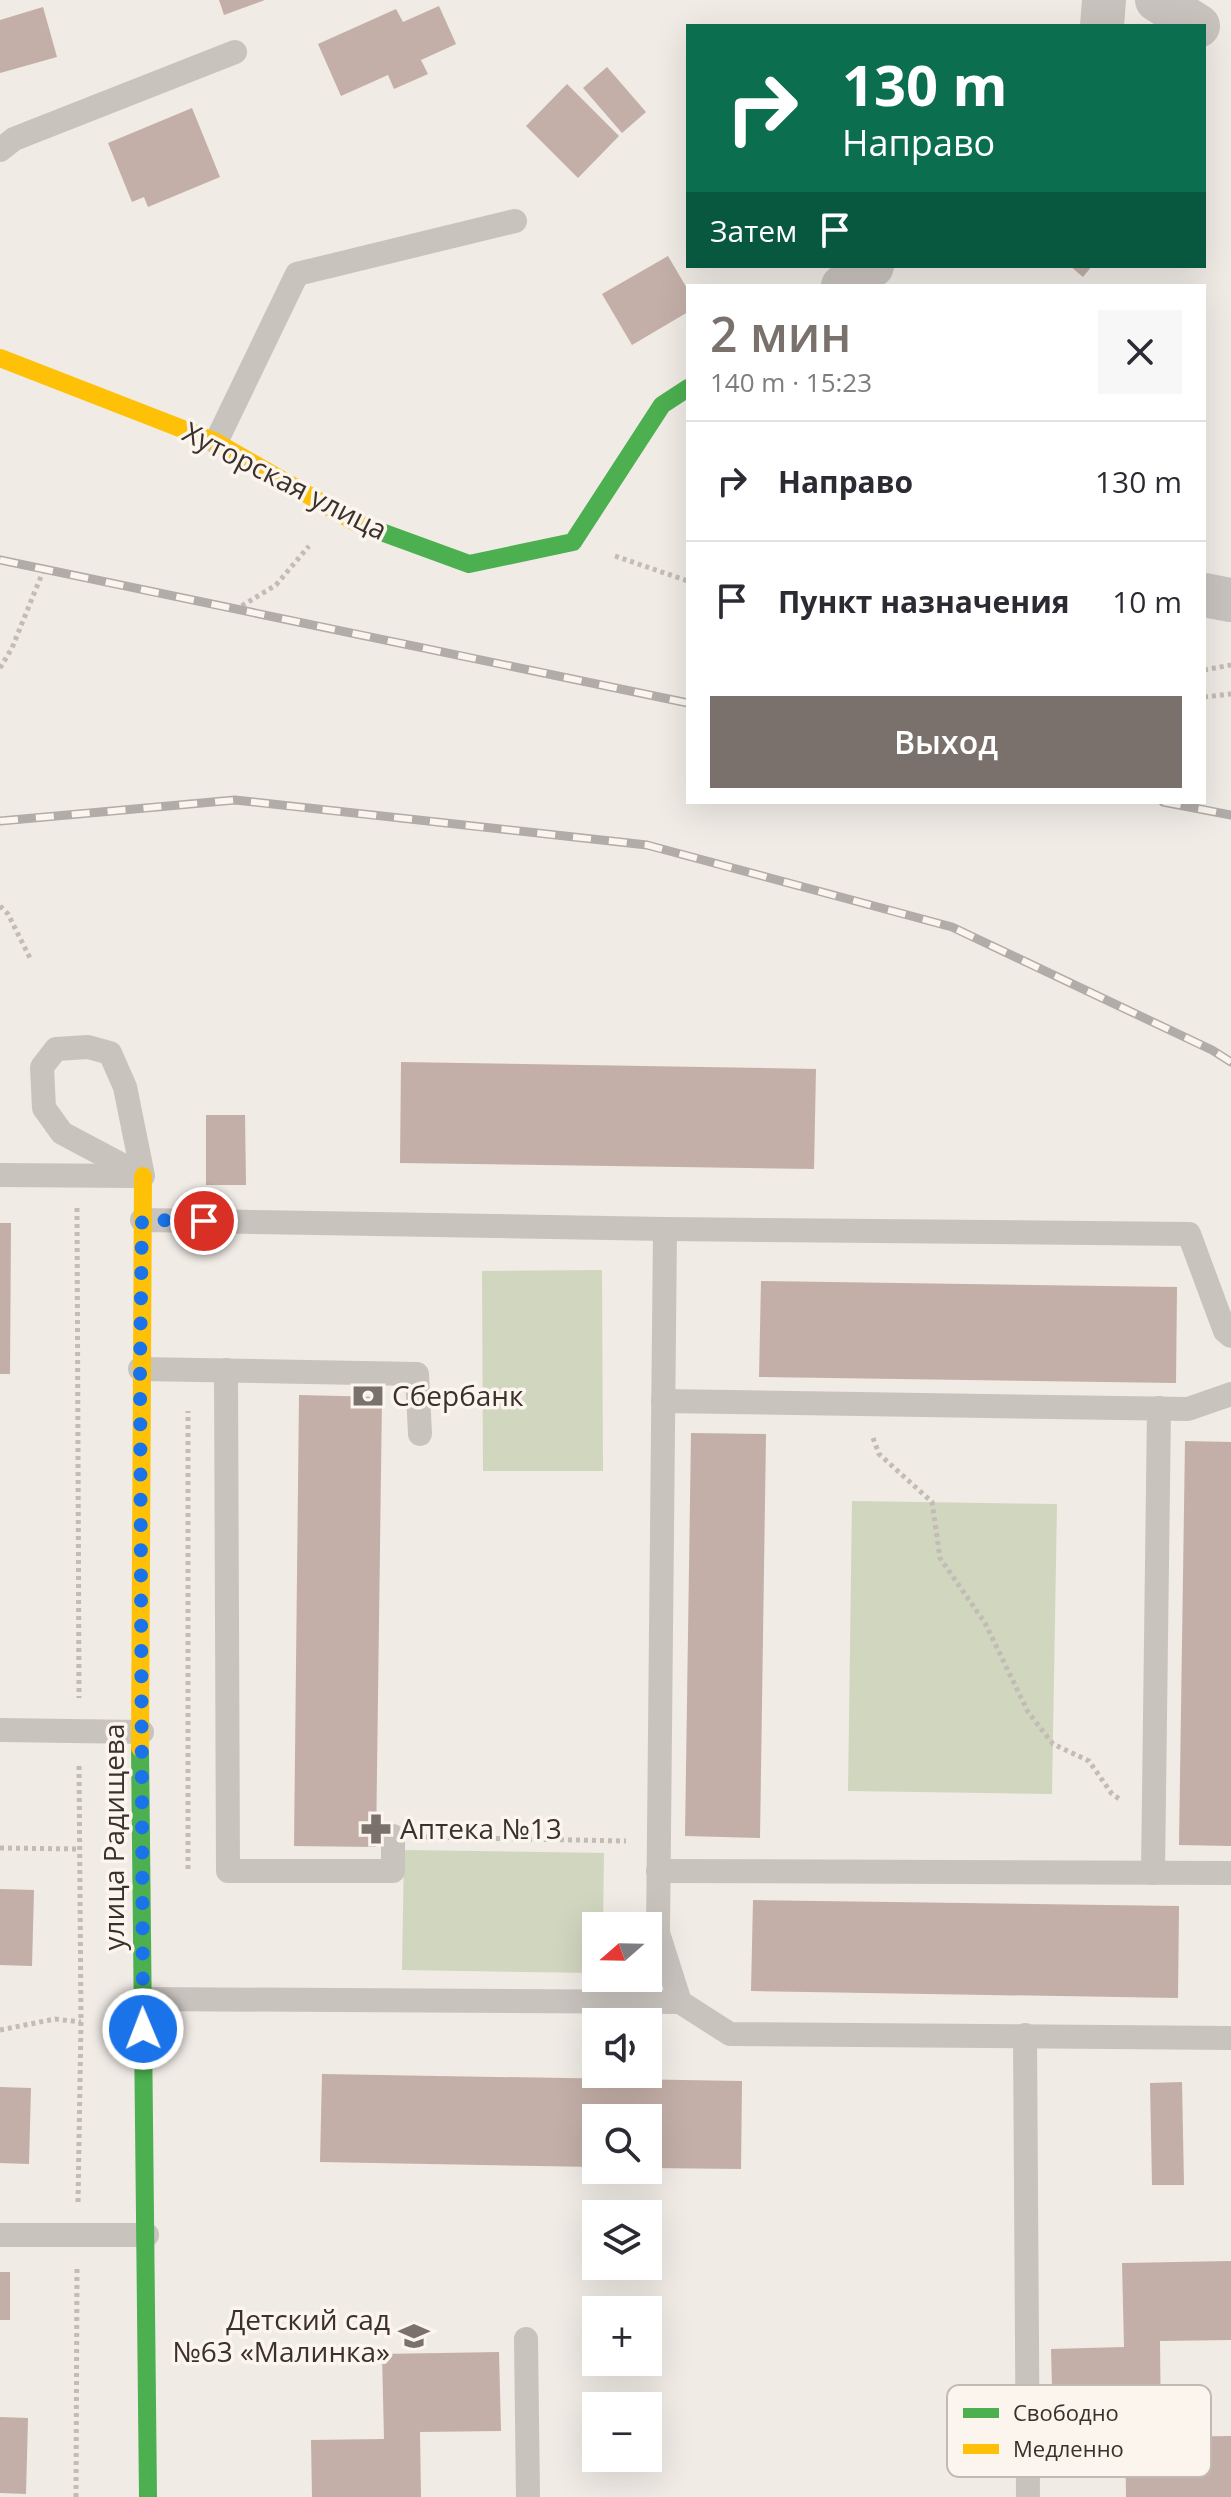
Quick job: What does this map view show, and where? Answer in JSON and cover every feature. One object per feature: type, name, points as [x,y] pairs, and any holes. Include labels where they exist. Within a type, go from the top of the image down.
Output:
[{"type":"street","points":[[1102,24],[1104,0]]},
{"type":"street","points":[[1157,0],[1195,24]]},
{"type":"street","points":[[1206,31],[1231,46]]},
{"type":"street","points":[[846,284],[869,268]]},
{"type":"street","name":"Хуторская улица","points":[[0,358],[216,442],[355,522],[469,564],[573,542]]},
{"type":"street","points":[[573,542],[662,405],[686,389]]},
{"type":"street","points":[[1206,595],[1231,600]]},
{"type":"street","name":"улица Радищева","points":[[143,1176],[140,1369],[142,1999],[148,2497]]},
{"type":"lane","points":[[0,150],[14,139],[235,52]]},
{"type":"lane","points":[[216,442],[297,274],[515,221]]},
{"type":"lane","points":[[88,1047],[110,1053],[125,1087],[143,1176],[62,1133],[44,1108],[42,1067],[56,1049],[88,1047]]},
{"type":"lane","points":[[0,1175],[143,1176]]},
{"type":"lane","points":[[142,1220],[1189,1234],[1225,1331],[1231,1336]]},
{"type":"lane","points":[[665,1229],[658,1933],[680,2002]]},
{"type":"lane","points":[[140,1369],[417,1374],[420,1434]]},
{"type":"lane","points":[[226,1370],[228,1871],[393,1871],[393,1836]]},
{"type":"lane","points":[[663,1401],[1188,1409],[1231,1394]]},
{"type":"lane","points":[[1153,1873],[1159,1408]]},
{"type":"lane","points":[[0,1730],[142,1732]]},
{"type":"lane","points":[[658,1871],[1231,1873]]},
{"type":"lane","points":[[142,1999],[680,2002],[730,2034],[1231,2038]]},
{"type":"lane","points":[[1025,2035],[1027,2385]]},
{"type":"lane","points":[[0,2235],[147,2235]]},
{"type":"lane","points":[[526,2339],[528,2497]]},
{"type":"lane","points":[[1028,2477],[1028,2497]]},
{"type":"path","points":[[235,610],[276,585],[314,541],[355,522]]},
{"type":"path","points":[[573,542],[686,580]]},
{"type":"path","points":[[0,668],[12,648],[44,569]]},
{"type":"path","points":[[1206,670],[1231,665]]},
{"type":"path","points":[[1206,697],[1231,694]]},
{"type":"path","points":[[0,906],[8,914],[31,960]]},
{"type":"path","points":[[76,2497],[81,2022],[77,1175]]},
{"type":"path","points":[[861,1404],[879,1454],[932,1502],[940,1558],[985,1623],[1028,1712],[1053,1744],[1089,1761],[1112,1794],[1154,1823]]},
{"type":"path","points":[[393,1836],[659,1842]]},
{"type":"path","points":[[0,1848],[78,1849]]},
{"type":"path","points":[[0,2030],[55,2019],[81,2022]]},
{"type":"green space","points":[[602,1270],[603,1471],[483,1471],[482,1271]]},
{"type":"green space","points":[[852,1501],[1057,1504],[1052,1794],[848,1791]]},
{"type":"green space","points":[[404,1850],[604,1853],[603,1912],[582,1912],[582,1973],[402,1970]]},
{"type":"building","points":[[219,0],[265,0],[224,15]]},
{"type":"building","points":[[439,6],[456,44],[421,60],[428,74],[394,89],[388,75],[341,96],[318,44],[396,9],[403,22]]},
{"type":"building","points":[[43,7],[57,57],[0,73],[0,20]]},
{"type":"building","points":[[607,67],[646,112],[622,133],[583,88]]},
{"type":"building","points":[[567,84],[619,136],[578,178],[526,126]]},
{"type":"building","points":[[192,108],[220,177],[148,207],[144,197],[132,202],[108,143]]},
{"type":"building","points":[[668,256],[686,287],[686,313],[632,345],[602,294]]},
{"type":"building","points":[[1072,268],[1090,268],[1083,277]]},
{"type":"building","points":[[401,1062],[816,1069],[814,1169],[400,1163]]},
{"type":"building","points":[[206,1115],[245,1115],[246,1185],[206,1185]]},
{"type":"building","points":[[0,1223],[11,1223],[10,1374],[0,1374]]},
{"type":"building","points":[[761,1281],[1177,1287],[1176,1383],[759,1377]]},
{"type":"building","points":[[299,1395],[382,1397],[376,1847],[294,1846]]},
{"type":"building","points":[[691,1433],[766,1434],[760,1838],[685,1836]]},
{"type":"building","points":[[1185,1441],[1231,1442],[1231,1846],[1179,1845]]},
{"type":"building","points":[[0,1889],[34,1890],[32,1966],[0,1965]]},
{"type":"building","points":[[753,1900],[1179,1906],[1178,1998],[751,1991]]},
{"type":"building","points":[[322,2074],[582,2078],[582,2088],[662,2088],[662,2080],[742,2081],[741,2169],[662,2168],[662,2104],[582,2104],[582,2167],[320,2162]]},
{"type":"building","points":[[1182,2082],[1184,2185],[1152,2185],[1150,2083]]},
{"type":"building","points":[[0,2087],[31,2088],[29,2164],[0,2163]]},
{"type":"building","points":[[1231,2261],[1231,2340],[1160,2341],[1160,2385],[1052,2385],[1051,2349],[1124,2347],[1122,2263]]},
{"type":"building","points":[[0,2272],[10,2272],[10,2320],[0,2320]]},
{"type":"building","points":[[499,2352],[501,2431],[420,2432],[421,2497],[312,2497],[311,2440],[384,2439],[382,2354]]},
{"type":"building","points":[[0,2417],[28,2418],[26,2494],[0,2493]]},
{"type":"building","points":[[1211,2436],[1231,2436],[1231,2497],[1126,2497],[1126,2477],[1211,2477]]},
{"type":"railway","points":[[0,560],[686,703]]},
{"type":"railway","points":[[0,821],[235,800],[647,845],[952,927],[1212,1050],[1231,1062]]},
{"type":"railway","points":[[1173,804],[1231,815]]},
{"type":"traffic: fast","points":[[365,526],[469,564],[573,542],[662,405],[686,389]]},
{"type":"traffic: fast","points":[[140,1748],[148,2497]]},
{"type":"traffic: slow","points":[[0,358],[216,442],[365,526]]},
{"type":"traffic: slow","points":[[140,1748],[143,1176]]},
{"type":"place","name":"Сбербанк","points":[[368,1396]]},
{"type":"place","name":"Аптека №13","points":[[376,1829]]},
{"type":"place","name":"Детский сад №63 «Малинка»","points":[[414,2336]]},
{"type":"route","points":[[143,2029],[142,1220],[204,1221]]}]
